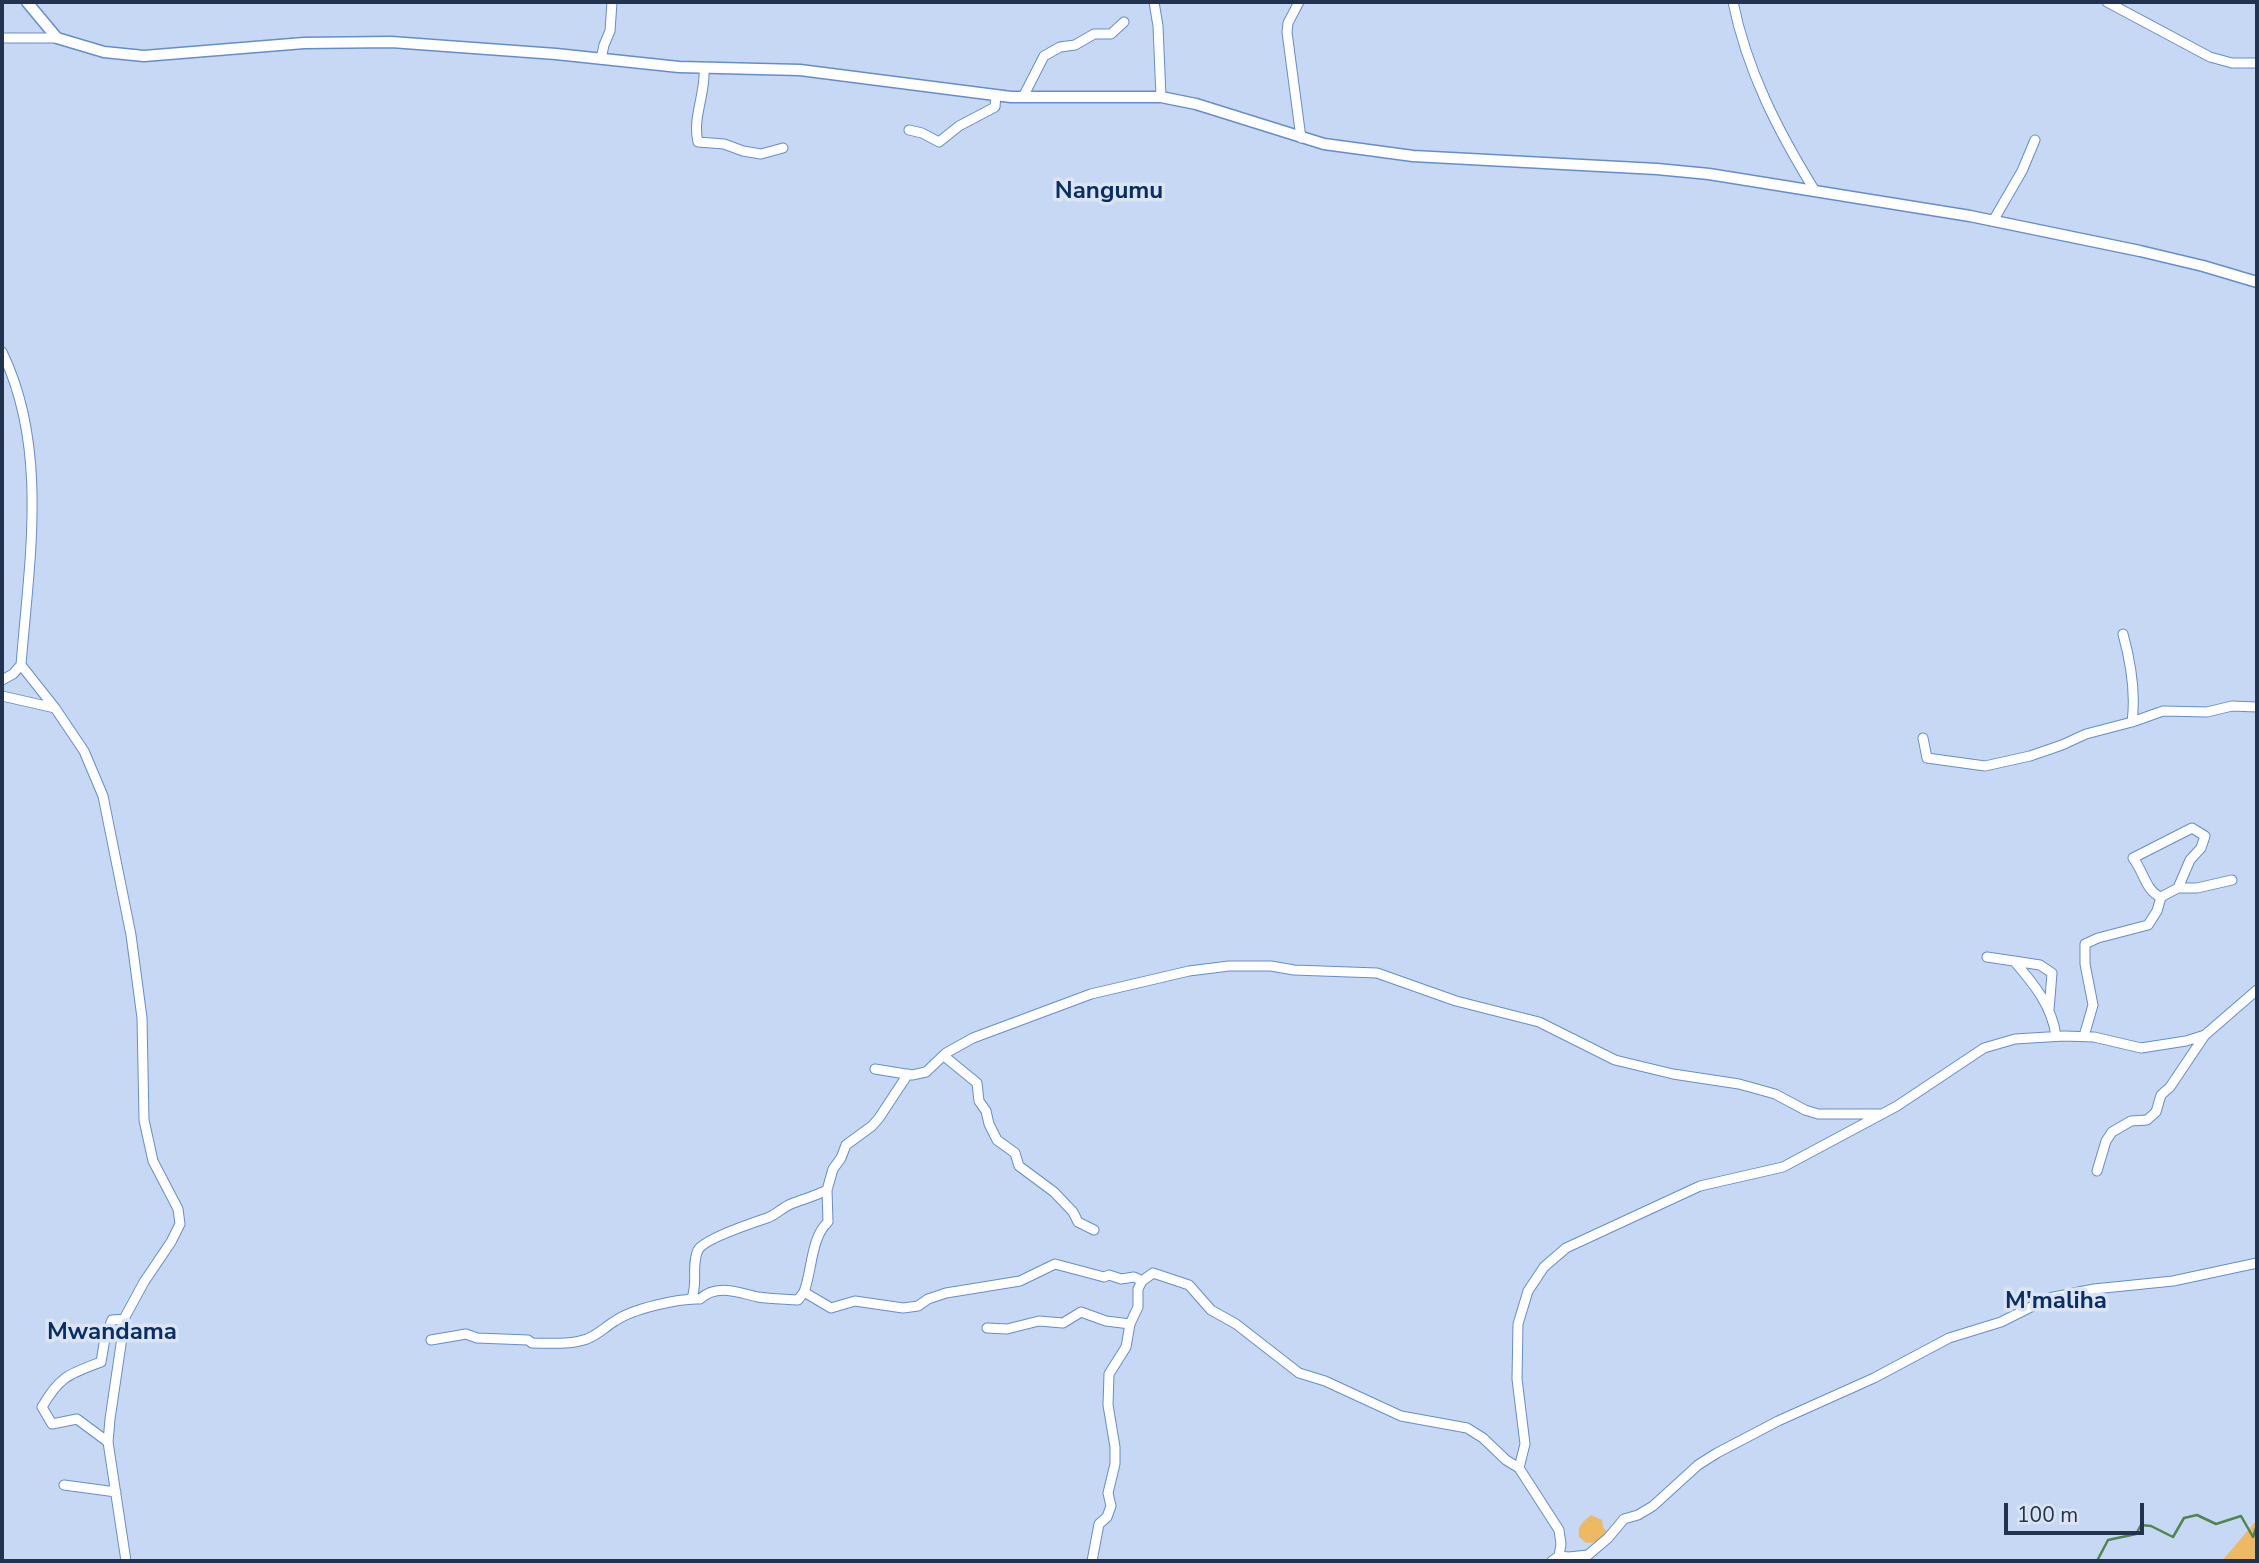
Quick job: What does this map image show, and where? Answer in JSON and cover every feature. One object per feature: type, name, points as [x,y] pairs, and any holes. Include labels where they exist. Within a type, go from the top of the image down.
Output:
[{"type":"street","points":[[27,2],[57,38]]},
{"type":"street","points":[[601,60],[610,31],[612,2]]},
{"type":"street","points":[[1154,2],[1161,97]]},
{"type":"street","points":[[1299,2],[1288,23],[1287,32],[1301,138]]},
{"type":"street","points":[[1733,2],[1745,47],[1776,127],[1815,191]]},
{"type":"street","points":[[2107,2],[2210,57],[2231,63],[2257,63]]},
{"type":"street","points":[[1023,97],[1044,56],[1060,47],[1088,40],[1094,34],[1111,34],[1124,22]]},
{"type":"street","points":[[2,38],[57,38],[104,52],[144,56],[304,43],[391,42],[458,45],[704,68],[803,71],[1023,97],[1161,97],[1196,104],[1301,138],[1413,156],[1684,171],[1993,221],[2153,254],[2257,282]]},
{"type":"street","points":[[704,68],[704,92],[695,130],[698,142],[724,144],[761,154],[783,148]]},
{"type":"street","points":[[909,130],[939,142],[959,126],[995,107],[996,95]]},
{"type":"street","points":[[1993,221],[2022,171],[2035,140]]},
{"type":"street","points":[[2,352],[22,402],[31,454],[30,543],[21,665],[13,674],[2,680]]},
{"type":"street","points":[[2123,634],[2132,668],[2135,702],[2132,722]]},
{"type":"street","points":[[21,665],[85,751],[103,796],[131,935],[142,1018],[144,1120],[152,1161],[178,1209],[180,1224],[125,1319],[108,1442],[126,1561]]},
{"type":"street","points":[[2,696],[55,708]]},
{"type":"street","points":[[1923,738],[1927,758],[1985,766],[2030,756],[2095,731],[2163,711],[2207,712],[2232,706],[2257,707]]},
{"type":"street","points":[[2161,897],[2154,894],[2148,886],[2133,858],[2192,828],[2205,836],[2201,848],[2190,859],[2178,888]]},
{"type":"street","points":[[2084,1036],[2093,1005],[2085,964],[2085,944],[2148,925],[2157,911],[2161,897],[2178,888],[2197,888],[2232,880]]},
{"type":"street","points":[[1987,957],[2040,965],[2052,974],[2049,1012]]},
{"type":"street","points":[[2014,961],[2037,987],[2054,1021],[2056,1036]]},
{"type":"street","points":[[875,1069],[908,1074],[926,1072],[944,1056],[974,1038],[1091,994],[1189,971],[1229,966],[1271,966],[1307,971],[1365,971],[1390,976],[1474,1006],[1539,1022],[1615,1060],[1672,1074],[1739,1084],[1775,1094],[1818,1114],[1881,1114]]},
{"type":"street","points":[[2096,1171],[2106,1140],[2112,1132],[2131,1121],[2147,1120],[2156,1112],[2161,1095],[2170,1087],[2205,1035],[2257,990]]},
{"type":"street","points":[[1519,1468],[1525,1444],[1517,1379],[1518,1324],[1528,1291],[1544,1266],[1566,1248],[1700,1186],[1783,1167],[1881,1114],[1984,1048],[2015,1039],[2084,1036],[2141,1048],[2205,1035]]},
{"type":"street","points":[[944,1056],[977,1083],[979,1101],[986,1111],[989,1124],[998,1140],[1015,1153],[1019,1166],[1054,1192],[1083,1227],[1094,1230]]},
{"type":"street","points":[[431,1340],[466,1334],[477,1338],[512,1338],[532,1343],[573,1343],[603,1331],[617,1319],[652,1307],[700,1298],[705,1293],[724,1290],[744,1292],[757,1297],[798,1300],[804,1292],[823,1226],[828,1222],[827,1190],[833,1169],[846,1145],[879,1118],[908,1074]]},
{"type":"street","points":[[692,1298],[695,1292],[694,1265],[701,1246],[718,1236],[758,1219],[765,1219],[827,1190]]},
{"type":"street","points":[[1092,1561],[1099,1524],[1107,1517],[1111,1506],[1108,1493],[1115,1464],[1108,1405],[1109,1374],[1126,1347],[1129,1324],[1138,1307],[1138,1289],[1153,1273],[1189,1285],[1211,1310],[1248,1333],[1299,1373],[1325,1381],[1401,1416],[1476,1432],[1506,1460],[1519,1468],[1559,1530],[1562,1538],[1556,1558],[1569,1558],[1588,1555],[1608,1538],[1624,1519],[1653,1506],[1698,1465],[1717,1453],[1778,1421],[1874,1378],[1949,1338],[2001,1322],[2049,1298],[2094,1289],[2173,1281],[2257,1263]]},
{"type":"street","points":[[804,1292],[831,1308],[855,1301],[904,1308],[918,1306],[928,1299],[946,1293],[1020,1281],[1055,1264],[1104,1277],[1134,1277],[1142,1282]]},
{"type":"street","points":[[987,1328],[1011,1328],[1040,1321],[1063,1323],[1081,1312],[1106,1321],[1129,1324]]},
{"type":"street","points":[[108,1442],[77,1419],[52,1424],[42,1407],[55,1386],[69,1374],[101,1362],[105,1338],[112,1320],[125,1319]]},
{"type":"street","points":[[64,1485],[116,1492]]},
{"type":"shaded area","points":[[1591,1515],[1602,1520],[1608,1533],[1600,1542],[1586,1543],[1579,1537],[1580,1527]]},
{"type":"shaded area","points":[[2255,1522],[2257,1561],[2222,1561]]},
{"type":"waterway","points":[[2097,1561],[2108,1540],[2136,1534],[2141,1525],[2151,1526],[2173,1537],[2184,1518],[2197,1515],[2216,1524],[2241,1516],[2253,1537],[2257,1525]]},
{"type":"district","name":"Nangumu","points":[[1109,192]]},
{"type":"district","name":"M'maliha","points":[[2056,1302]]},
{"type":"district","name":"Mwandama","points":[[112,1333]]}]
